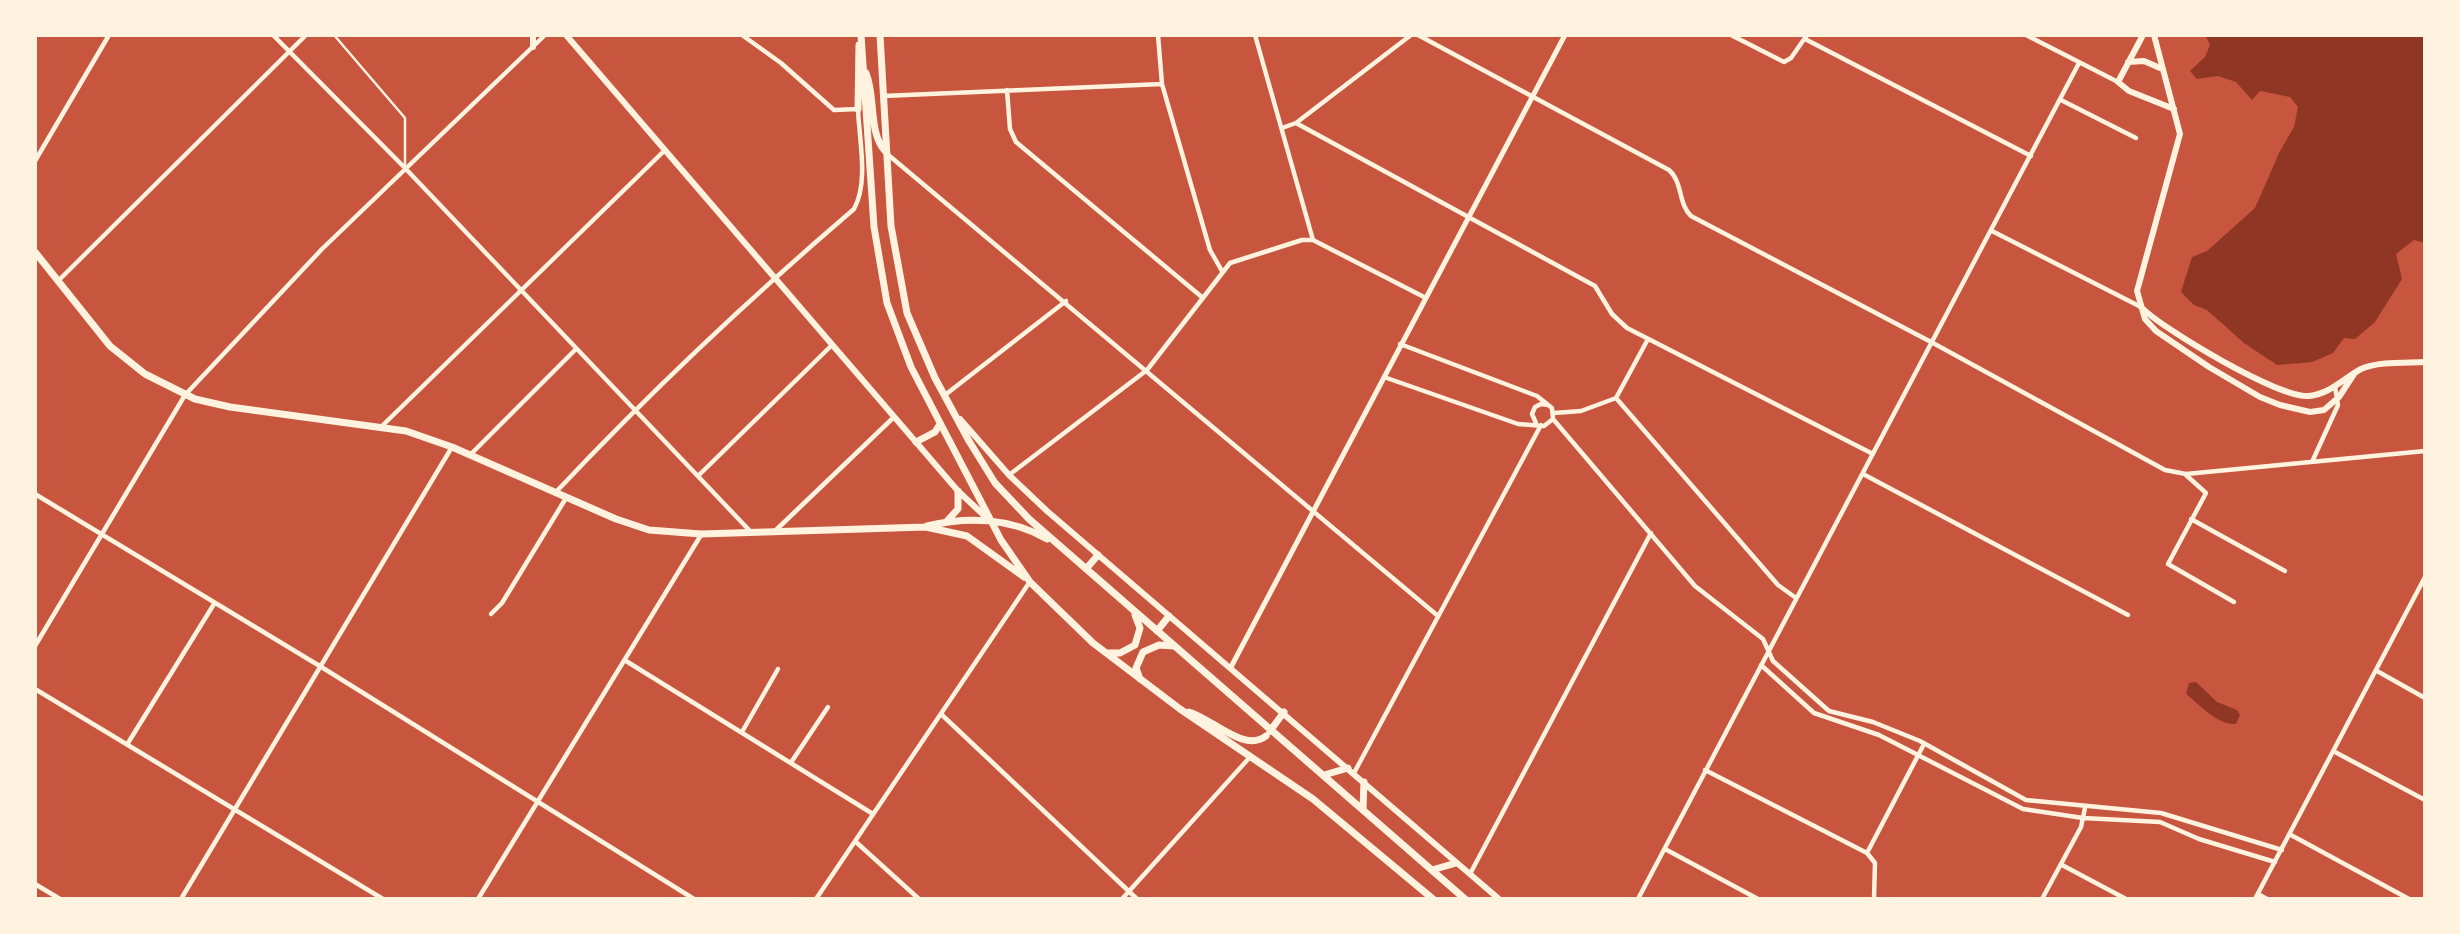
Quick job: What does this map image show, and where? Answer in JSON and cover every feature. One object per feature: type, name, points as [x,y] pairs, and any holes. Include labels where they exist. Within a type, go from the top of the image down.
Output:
[{"type":"main road","points":[[533,35],[533,47]]},
{"type":"main road","points":[[880,35],[886,152],[899,282],[916,338],[935,379],[995,483],[1029,519],[1174,646],[1268,733],[1324,775],[1465,899]]},
{"type":"main road","points":[[2143,35],[2118,82],[2174,109]]},
{"type":"main road","points":[[2154,35],[2160,68],[2180,128],[2137,291],[2145,319],[2156,331],[2260,397],[2316,412],[2330,407],[2354,374]]},
{"type":"main road","points":[[568,36],[957,491],[990,521]]},
{"type":"main road","points":[[858,109],[857,48],[861,38]]},
{"type":"main road","points":[[861,38],[873,215],[883,289],[900,341],[940,424],[990,521],[1030,582]]},
{"type":"main road","points":[[2128,62],[2144,61],[2160,68]]},
{"type":"main road","points":[[863,66],[873,90],[876,136],[886,152]]},
{"type":"main road","points":[[35,252],[88,320],[126,360],[161,384],[185,395],[230,407],[383,425],[452,447],[649,530],[752,534],[926,527],[941,523],[990,521],[1030,529],[1063,548]]},
{"type":"main road","points":[[2140,306],[2177,334],[2276,388],[2311,396],[2335,387],[2370,367],[2425,362]]},
{"type":"main road","points":[[953,411],[1009,475],[1098,555],[1499,899]]},
{"type":"main road","points":[[916,442],[934,432],[940,424]]},
{"type":"main road","points":[[941,523],[955,514],[959,504],[957,491]]},
{"type":"main road","points":[[926,527],[967,536],[1030,582],[1104,652],[1142,682],[1313,799],[1433,899]]},
{"type":"main road","points":[[1086,569],[1098,555]]},
{"type":"main road","points":[[1104,652],[1120,653],[1135,645],[1140,628],[1132,609]]},
{"type":"main road","points":[[1157,631],[1169,615]]},
{"type":"main road","points":[[1142,682],[1136,668],[1143,652],[1158,645],[1174,646]]},
{"type":"main road","points":[[1181,709],[1205,717],[1247,743],[1257,742],[1268,733]]},
{"type":"main road","points":[[1251,755],[1284,712]]},
{"type":"main road","points":[[1324,775],[1351,770]]},
{"type":"main road","points":[[1363,809],[1364,782]]},
{"type":"main road","points":[[1432,870],[1457,863]]},
{"type":"street","points":[[35,161],[109,35]]},
{"type":"street","points":[[273,35],[405,168],[752,534]]},
{"type":"street","points":[[57,282],[306,35]]},
{"type":"street","points":[[35,646],[185,395],[322,249],[545,35]]},
{"type":"street","points":[[556,492],[635,409],[773,279],[854,209],[859,201],[861,179],[858,109],[834,110],[781,63],[742,35]]},
{"type":"street","points":[[1158,35],[1162,85],[1210,250],[1222,271]]},
{"type":"street","points":[[1255,35],[1313,240]]},
{"type":"street","points":[[1282,128],[1296,123],[1411,35]]},
{"type":"street","points":[[1418,35],[1668,170],[1674,174],[1683,205],[1691,216],[1933,343],[2165,470],[2186,474],[2425,451]]},
{"type":"street","points":[[1231,667],[1564,35]]},
{"type":"street","points":[[1731,35],[1784,62],[1791,58],[1806,37],[2031,156]]},
{"type":"street","points":[[2026,35],[2118,82]]},
{"type":"street","points":[[1638,899],[2079,63]]},
{"type":"street","points":[[883,96],[1162,85]]},
{"type":"street","points":[[1007,90],[1010,129],[1016,142],[1203,298]]},
{"type":"street","points":[[2061,100],[2136,138]]},
{"type":"street","points":[[1296,123],[1595,286],[1616,318],[1648,339],[1873,454]]},
{"type":"street","points":[[383,425],[664,151]]},
{"type":"street","points":[[886,152],[1314,509],[1438,616]]},
{"type":"street","points":[[1992,232],[2140,306]]},
{"type":"street","points":[[1009,475],[1147,370],[1222,271],[1238,260],[1302,240],[1313,240],[1424,297]]},
{"type":"street","points":[[944,395],[1066,301]]},
{"type":"street","points":[[1383,376],[1518,425],[1548,424],[1553,416],[1581,411],[1616,398],[1648,339]]},
{"type":"street","points":[[1400,344],[1537,396],[1549,405],[1553,416],[1695,586],[1763,639],[1773,661],[1829,711],[1873,722],[1924,744],[2026,800],[2085,808],[2161,813],[2282,850]]},
{"type":"street","points":[[698,476],[832,345]]},
{"type":"street","points":[[470,455],[576,349]]},
{"type":"street","points":[[2312,462],[2333,420],[2339,397],[2335,387]]},
{"type":"street","points":[[1616,398],[1778,585],[1796,598]]},
{"type":"street","points":[[1539,425],[1532,418],[1533,410],[1541,404],[1549,405]]},
{"type":"street","points":[[773,533],[894,417]]},
{"type":"street","points":[[1351,770],[1438,616],[1539,425]]},
{"type":"street","points":[[181,899],[323,668],[452,447]]},
{"type":"street","points":[[1863,474],[2128,615]]},
{"type":"street","points":[[2186,474],[2206,493],[2168,564],[2234,602]]},
{"type":"street","points":[[35,494],[323,668],[694,899]]},
{"type":"street","points":[[491,614],[502,603],[567,497]]},
{"type":"street","points":[[2191,519],[2285,571]]},
{"type":"street","points":[[1470,875],[1651,533]]},
{"type":"street","points":[[478,899],[626,661],[701,534]]},
{"type":"street","points":[[2267,899],[2256,896],[2335,752],[2425,577]]},
{"type":"street","points":[[816,899],[1030,582]]},
{"type":"street","points":[[2418,589],[2425,593]]},
{"type":"street","points":[[128,743],[214,604]]},
{"type":"street","points":[[626,661],[873,814]]},
{"type":"street","points":[[1761,665],[1814,713],[1879,735],[2023,809],[2083,818],[2160,822],[2199,839],[2275,862]]},
{"type":"street","points":[[742,732],[778,670]]},
{"type":"street","points":[[2377,671],[2425,698]]},
{"type":"street","points":[[35,689],[383,899]]},
{"type":"street","points":[[791,761],[828,707]]},
{"type":"street","points":[[941,714],[1138,899]]},
{"type":"street","points":[[1867,853],[1924,744]]},
{"type":"street","points":[[2335,752],[2425,800]]},
{"type":"street","points":[[1122,899],[1236,775],[1251,755]]},
{"type":"street","points":[[1705,770],[1867,853],[1872,857],[1876,870],[1874,899]]},
{"type":"street","points":[[2042,899],[2062,865],[2085,808]]},
{"type":"street","points":[[2291,835],[2409,899]]},
{"type":"street","points":[[856,842],[919,899]]},
{"type":"street","points":[[1665,849],[1758,899]]},
{"type":"street","points":[[2062,865],[2126,899]]},
{"type":"street","points":[[35,884],[60,899]]},
{"type":"lane","points":[[334,35],[405,118],[405,168]]},
{"type":"shaded area","points":[[2199,35],[2425,35],[2425,243],[2414,240],[2396,254],[2402,279],[2375,322],[2355,339],[2344,338],[2333,353],[2312,362],[2277,365],[2244,343],[2207,310],[2194,305],[2181,292],[2192,257],[2207,251],[2255,208],[2280,151],[2294,127],[2298,107],[2290,97],[2260,91],[2252,100],[2236,82],[2218,76],[2197,79],[2190,71],[2205,57],[2210,45],[2206,37]]},
{"type":"shaded area","points":[[2196,682],[2217,702],[2237,710],[2240,715],[2236,724],[2216,718],[2186,694],[2189,683]]}]
